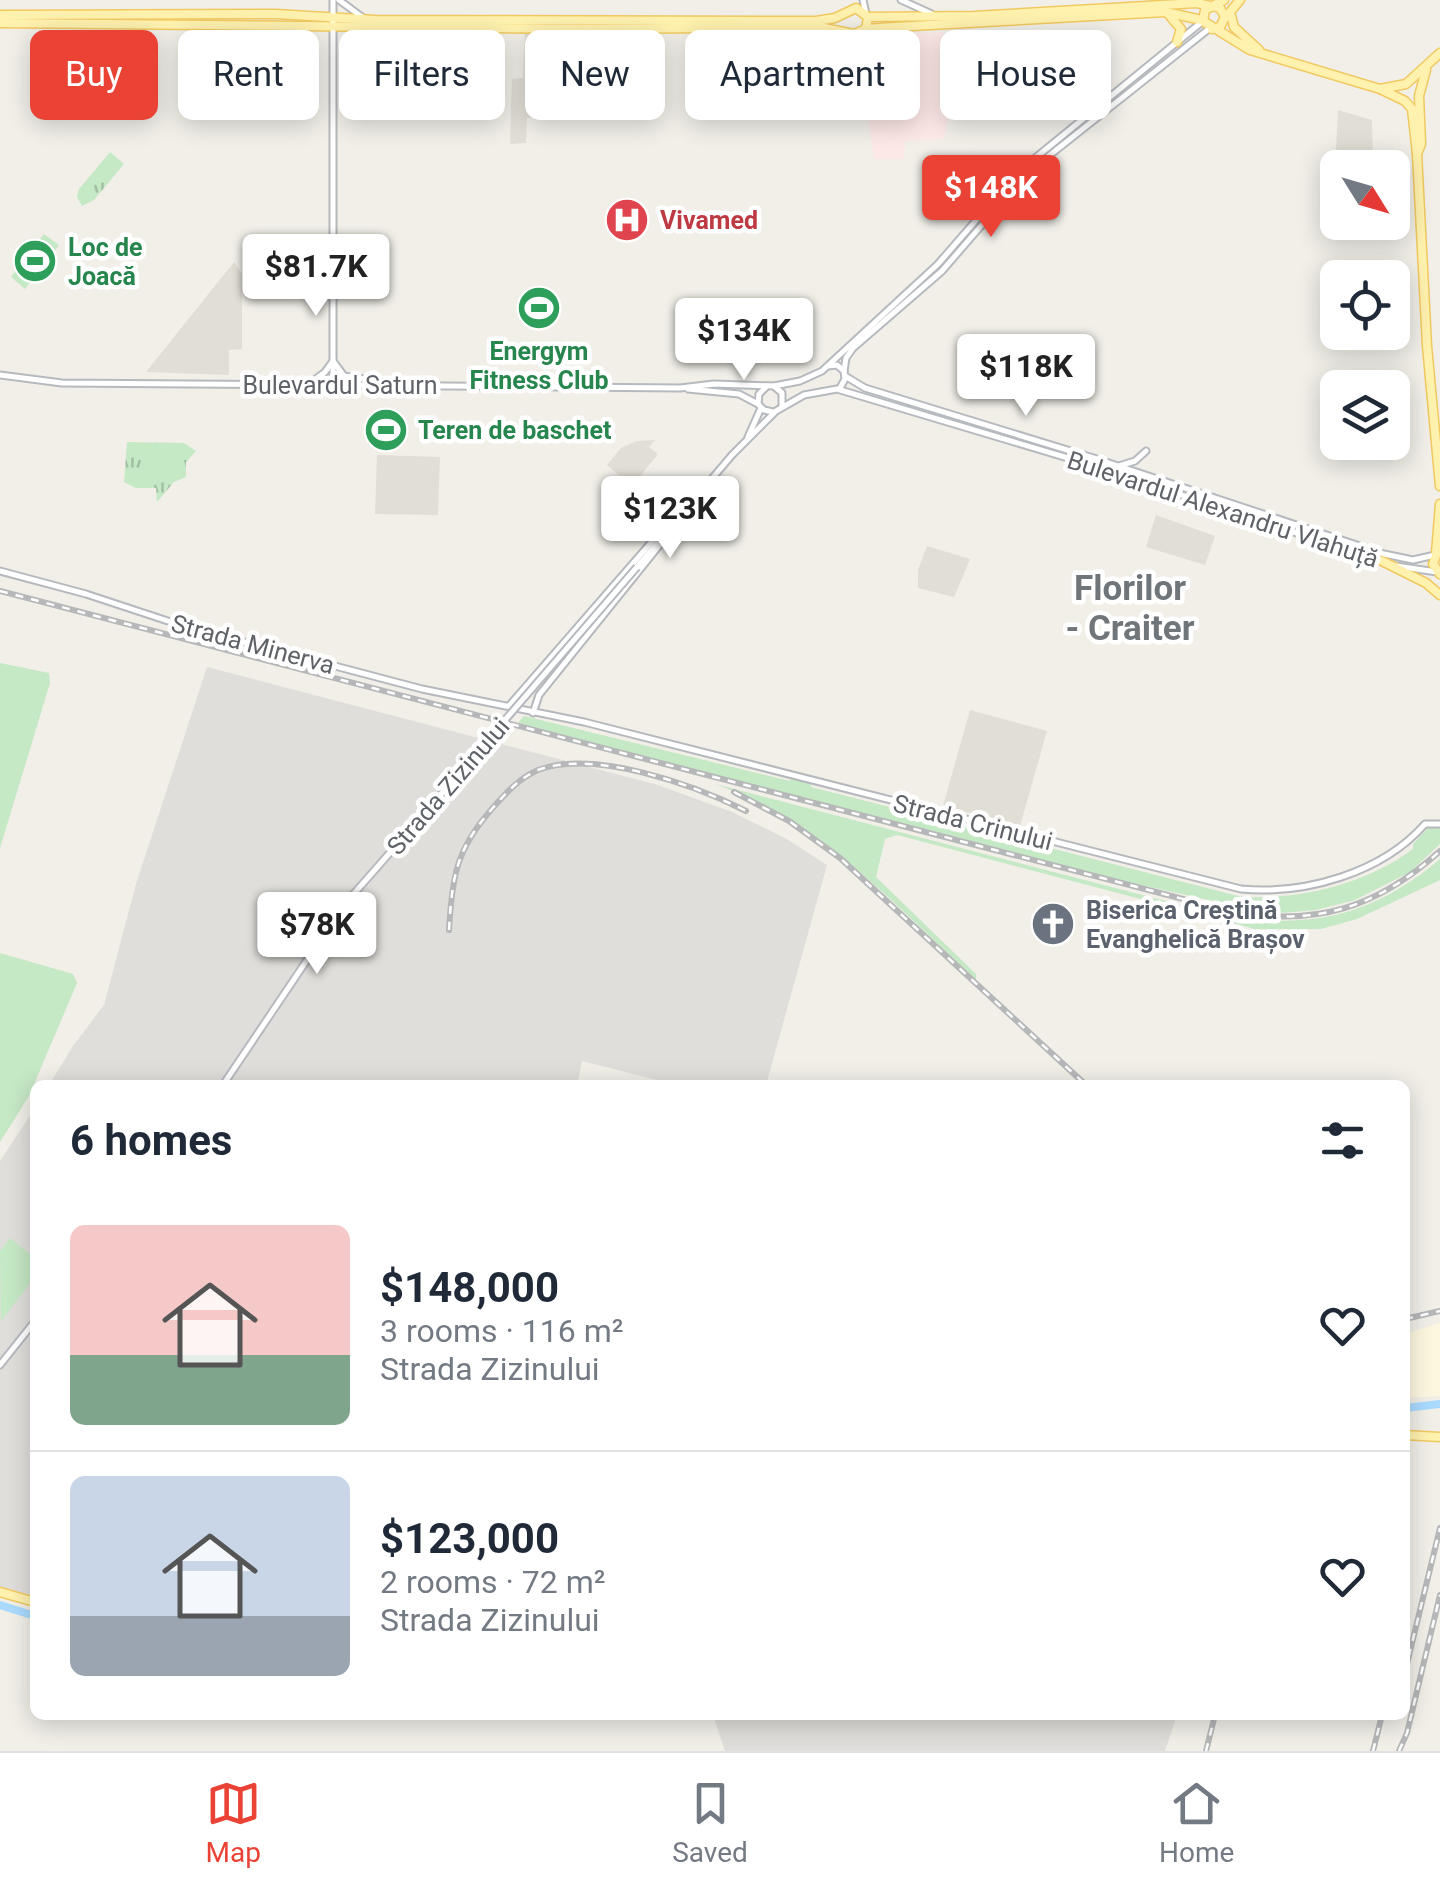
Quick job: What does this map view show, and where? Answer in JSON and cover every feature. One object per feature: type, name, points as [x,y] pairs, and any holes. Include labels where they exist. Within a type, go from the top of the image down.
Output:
[{"type":"main road","points":[[333,386],[333,22],[337,0],[353,13],[375,20]]},
{"type":"main road","points":[[847,30],[843,25],[853,0]]},
{"type":"main road","points":[[0,22],[816,21],[856,8],[867,16],[940,17],[1196,3],[1220,8],[1225,18],[1220,27],[1165,12],[866,29],[867,16],[863,0]]},
{"type":"main road","points":[[901,0],[940,17]]},
{"type":"main road","points":[[1085,9],[1092,0]]},
{"type":"main road","points":[[1211,6],[1224,0]]},
{"type":"main road","points":[[1240,0],[1230,12],[1232,23],[1260,51]]},
{"type":"main road","points":[[778,410],[804,395],[838,389],[844,382],[846,358],[853,348],[942,270],[1026,174],[1207,24],[1211,6]]},
{"type":"main road","points":[[1165,12],[1180,24],[1177,42]]},
{"type":"main road","points":[[0,15],[841,30]]},
{"type":"main road","points":[[1207,24],[1239,46],[1380,89],[1405,101],[1412,109],[1426,346],[1440,486]]},
{"type":"main road","points":[[828,390],[821,382],[825,368],[938,264],[1018,172],[1177,42],[1207,24]]},
{"type":"main road","points":[[1380,89],[1401,87],[1440,53]]},
{"type":"main road","points":[[1417,154],[1420,85],[1428,66]]},
{"type":"main road","points":[[307,386],[333,361]]},
{"type":"main road","points":[[333,361],[344,376],[366,379],[379,386]]},
{"type":"main road","points":[[825,368],[837,365],[845,373]]},
{"type":"main road","name":"Bulevardul Saturn","points":[[680,388],[714,384],[771,386],[800,381],[825,368]]},
{"type":"main road","name":"Bulevardul Alexandru Vlahuță","points":[[845,373],[865,388],[1119,466],[1384,554],[1413,560],[1437,553]]},
{"type":"main road","name":"Bulevardul Saturn","points":[[0,374],[48,382],[680,388],[740,394],[760,406],[778,410]]},
{"type":"main road","points":[[771,386],[784,396],[778,410]]},
{"type":"main road","name":"Strada Zizinului","points":[[747,440],[760,406],[760,391],[771,386]]},
{"type":"main road","name":"Bulevardul Alexandru Vlahuță","points":[[838,389],[1102,468],[1382,562],[1439,574]]},
{"type":"main road","name":"Strada Zizinului","points":[[226,1080],[350,897],[692,502],[778,410]]},
{"type":"main road","points":[[1119,466],[1146,451]]},
{"type":"main road","name":"Strada Zizinului","points":[[532,713],[540,695],[692,502]]},
{"type":"main road","name":"Strada Zizinului","points":[[509,706],[669,522],[692,502]]},
{"type":"main road","points":[[1439,574],[1434,564],[1440,504]]},
{"type":"main road","points":[[1382,562],[1426,582],[1440,594]]},
{"type":"main road","name":"Strada Minerva","points":[[0,571],[236,640],[422,689],[509,706]]},
{"type":"main road","name":"Strada Crinului","points":[[509,706],[1240,889],[1290,888],[1359,870],[1394,852],[1425,824],[1440,824]]},
{"type":"main road","points":[[0,1365],[30,1327]]},
{"type":"main road","points":[[1410,1435],[1440,1438]]},
{"type":"main road","points":[[0,1592],[30,1601]]},
{"type":"shaded area","points":[[940,32],[940,120],[948,120],[944,139],[905,141],[904,159],[874,159],[868,120],[920,120],[920,33]]},
{"type":"shaded area","points":[[525,33],[526,143],[510,144],[512,79],[523,78]]},
{"type":"shaded area","points":[[1338,110],[1372,120],[1373,150],[1336,150]]},
{"type":"shaded area","points":[[234,262],[242,274],[242,349],[229,350],[229,375],[146,372]]},
{"type":"shaded area","points":[[655,440],[649,447],[658,454],[632,486],[607,465],[621,448],[637,441]]},
{"type":"shaded area","points":[[377,455],[440,457],[438,515],[375,514]]},
{"type":"shaded area","points":[[1156,515],[1215,536],[1205,565],[1146,547]]},
{"type":"shaded area","points":[[927,546],[970,559],[954,597],[918,588],[918,570]]},
{"type":"shaded area","points":[[207,667],[658,785],[732,812],[785,838],[827,865],[767,1080],[657,1080],[582,1061],[578,1080],[52,1080],[104,1005],[136,884]]},
{"type":"shaded area","points":[[970,710],[1047,731],[1020,826],[943,806]]},
{"type":"shaded area","points":[[30,1116],[30,1595],[0,1587],[0,1161]]},
{"type":"shaded area","points":[[1440,1323],[1440,1396],[1410,1398],[1410,1332]]},
{"type":"shaded area","points":[[715,1720],[1175,1720],[1165,1751],[725,1751]]},
{"type":"green space","points":[[110,152],[124,164],[94,200],[82,206],[77,197],[79,189]]},
{"type":"green space","name":"Loc de Joacă","points":[[44,234],[59,245],[25,289],[11,277]]},
{"type":"green space","points":[[127,442],[184,443],[196,451],[186,462],[186,477],[174,482],[157,502],[156,488],[136,488],[124,482]]},
{"type":"green space","points":[[0,663],[49,673],[50,683],[0,848]]},
{"type":"green space","points":[[524,716],[790,781],[792,776],[811,781],[811,787],[1242,897],[1287,896],[1354,880],[1413,849],[1430,826],[1440,826],[1440,844],[1410,872],[1355,900],[1316,910],[1270,914],[1093,874],[518,723]]},
{"type":"green space","points":[[715,784],[1241,918],[1303,920],[1359,908],[1413,880],[1440,859],[1440,880],[1357,919],[1321,929],[1255,929],[897,835],[885,839],[876,877],[976,974],[976,980],[886,895],[823,843],[753,800]]},
{"type":"green space","points":[[0,953],[73,974],[77,983],[36,1080],[30,1080],[29,1096],[0,1142]]},
{"type":"green space","points":[[10,1238],[30,1254],[30,1283],[1,1321],[0,1251]]},
{"type":"waterway","points":[[1410,1407],[1440,1404]]},
{"type":"waterway","points":[[0,1605],[30,1614]]},
{"type":"railway","points":[[0,591],[1233,912],[1292,916],[1344,908],[1393,887],[1440,851]]},
{"type":"railway","points":[[449,930],[454,879],[470,838],[507,792],[538,770],[561,765],[615,767],[673,781],[746,811]]},
{"type":"railway","points":[[734,792],[789,821],[840,858],[1081,1080]]},
{"type":"railway","points":[[1410,1318],[1440,1311]]},
{"type":"railway","points":[[1410,1651],[1440,1528]]},
{"type":"railway","points":[[1399,1751],[1407,1733],[1440,1595]]},
{"type":"railway","points":[[1206,1751],[1214,1720]]},
{"type":"railway","points":[[1373,1751],[1381,1720]]},
{"type":"place","name":"Vivamed","points":[[627,220]]},
{"type":"place","name":"Loc de Joacă","points":[[35,261]]},
{"type":"place","name":"Energym Fitness Club","points":[[539,308]]},
{"type":"place","name":"Teren de baschet","points":[[386,430]]},
{"type":"place","name":"Biserica Creștină Evanghelică Brașov","points":[[1053,924]]},
{"type":"district","name":"Florilor - Craiter","points":[[1130,608]]}]
